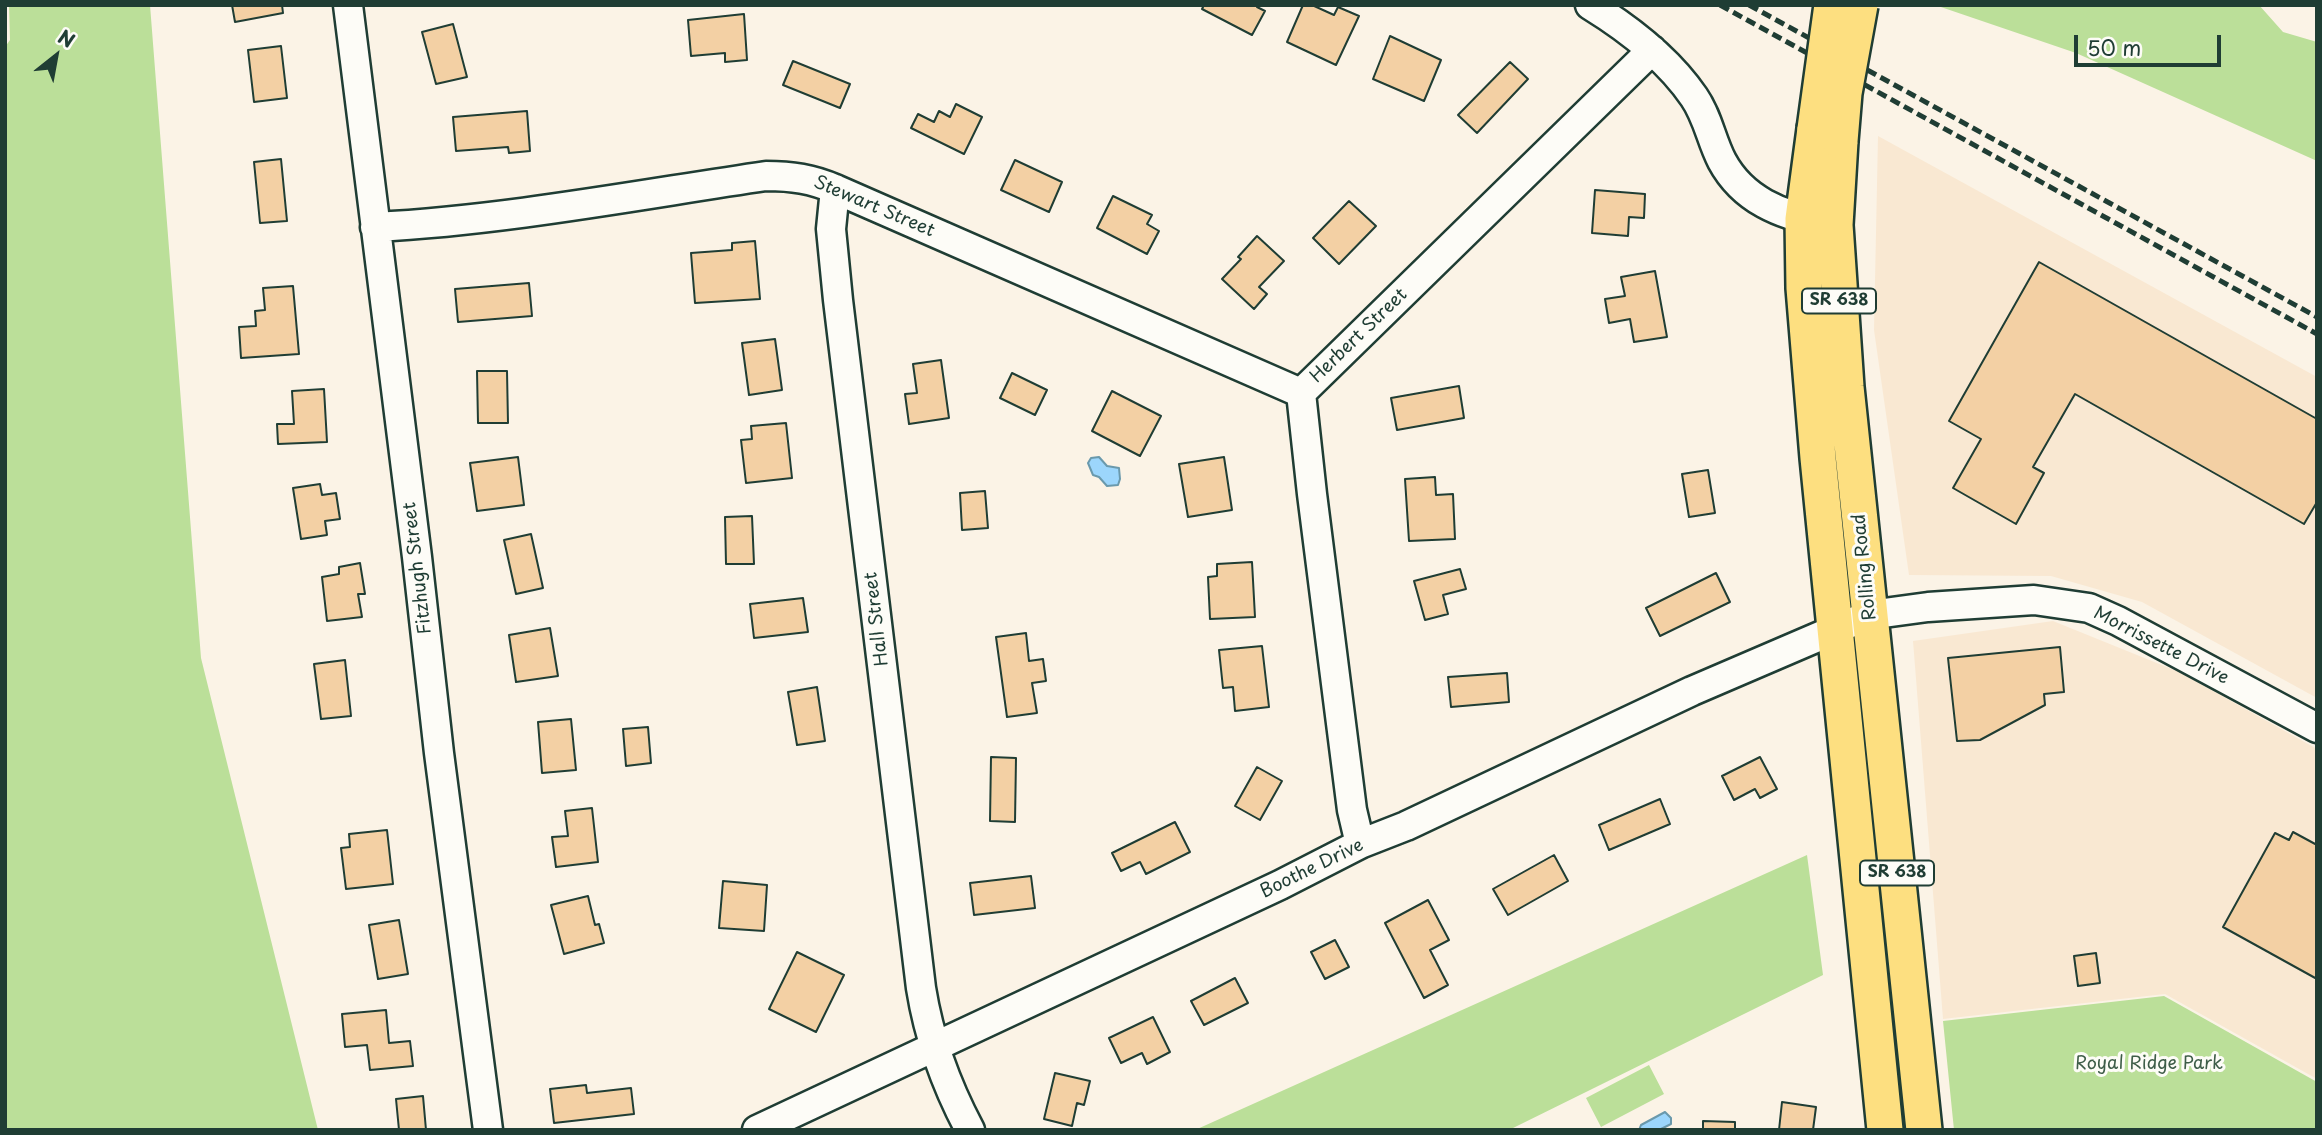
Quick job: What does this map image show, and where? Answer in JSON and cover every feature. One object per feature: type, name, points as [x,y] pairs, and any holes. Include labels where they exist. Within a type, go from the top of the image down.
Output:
[{"type":"main road","name":"Rolling Road","points":[[1832,5],[1828,135],[1819,222],[1804,288],[1885,1130]]},
{"type":"main road","name":"Rolling Road","points":[[1828,135],[1844,93],[1860,5]]},
{"type":"main road","name":"Rolling Road","points":[[1819,222],[1846,387],[1924,1130]]},
{"type":"street","name":"Fitzhugh Street","points":[[348,5],[488,1130]]},
{"type":"street","points":[[1590,5],[1652,50],[1681,79],[1695,98],[1721,160],[1738,185],[1754,199],[1769,207],[1819,222]]},
{"type":"street","name":"Herbert Street","points":[[1360,844],[1352,810],[1311,494],[1301,393],[1652,50]]},
{"type":"street","name":"Stewart Street","points":[[375,227],[492,216],[766,176],[795,177],[817,181],[1301,393]]},
{"type":"street","name":"Hall Street","points":[[835,189],[831,229],[838,300],[921,988],[925,1013],[944,1078],[970,1130]]},
{"type":"street","name":"Morrissette Drive","points":[[1869,615],[2014,600],[2064,603],[2089,608],[2317,728]]},
{"type":"street","name":"Boothe Drive","points":[[757,1130],[1280,885],[1360,844],[1406,826],[1692,691],[1798,648],[1869,615]]},
{"type":"shaded area","points":[[1878,136],[2317,377],[2317,698],[2142,602],[2051,576],[1909,575],[1874,330]]},
{"type":"shaded area","points":[[2053,621],[2179,672],[2317,749],[2317,1079],[2165,994],[1943,1019],[1913,641]]},
{"type":"green space","points":[[9,5],[150,5],[201,658],[318,1130],[5,1130],[5,47],[10,40]]},
{"type":"green space","points":[[1935,5],[2259,5],[2283,32],[2317,42],[2317,161],[2076,53]]},
{"type":"green space","points":[[1807,855],[1823,975],[1509,1130],[1195,1130]]},
{"type":"green space","name":"Royal Ridge Park","points":[[2164,996],[2317,1082],[2317,1130],[1954,1130],[1943,1021]]},
{"type":"green space","points":[[1649,1065],[1664,1094],[1601,1127],[1586,1098]]},
{"type":"water","points":[[1099,457],[1107,466],[1119,468],[1118,485],[1107,486],[1099,477],[1093,475],[1088,463],[1091,458]]},
{"type":"water","points":[[1665,1112],[1671,1118],[1671,1124],[1659,1130],[1639,1130],[1641,1125]]},
{"type":"building","points":[[232,5],[282,5],[283,13],[235,22]]},
{"type":"building","points":[[1204,5],[1259,5],[1257,7],[1265,11],[1252,35],[1202,9]]},
{"type":"building","points":[[1303,5],[1312,5],[1334,15],[1338,7],[1359,16],[1336,65],[1287,42]]},
{"type":"building","points":[[744,14],[747,60],[725,62],[725,53],[691,56],[688,20]]},
{"type":"building","points":[[453,24],[467,77],[436,84],[422,32]]},
{"type":"building","points":[[1390,36],[1441,60],[1424,101],[1373,79]]},
{"type":"building","points":[[281,46],[287,98],[254,102],[248,50]]},
{"type":"building","points":[[793,61],[850,84],[840,108],[783,85]]},
{"type":"building","points":[[1510,62],[1528,79],[1477,133],[1458,115]]},
{"type":"building","points":[[956,104],[982,117],[964,154],[911,128],[918,114],[934,122],[939,111],[950,117]]},
{"type":"building","points":[[527,111],[530,151],[509,153],[508,147],[456,151],[453,117]]},
{"type":"building","points":[[281,159],[287,221],[260,223],[254,162]]},
{"type":"building","points":[[1015,160],[1062,182],[1049,212],[1001,190]]},
{"type":"building","points":[[1595,190],[1645,194],[1644,218],[1629,217],[1628,236],[1592,233]]},
{"type":"building","points":[[1113,196],[1152,215],[1147,224],[1159,231],[1147,254],[1097,228]]},
{"type":"building","points":[[1349,201],[1376,226],[1339,264],[1313,238]]},
{"type":"building","points":[[1257,236],[1284,261],[1259,287],[1267,294],[1254,309],[1222,279],[1241,259],[1238,257]]},
{"type":"building","points":[[755,241],[760,299],[695,303],[691,253],[732,250],[732,243]]},
{"type":"building","points":[[2039,262],[2317,419],[2317,502],[2304,524],[2075,394],[2033,467],[2044,473],[2016,524],[1953,488],[1981,439],[1949,421]]},
{"type":"building","points":[[1655,271],[1667,337],[1634,342],[1630,319],[1609,323],[1605,299],[1625,296],[1621,277]]},
{"type":"building","points":[[529,283],[532,316],[458,322],[455,289]]},
{"type":"building","points":[[293,286],[299,354],[241,358],[239,327],[256,326],[255,311],[265,310],[263,288]]},
{"type":"building","points":[[775,339],[782,390],[749,395],[742,343]]},
{"type":"building","points":[[941,360],[949,418],[909,424],[905,394],[917,393],[913,364]]},
{"type":"building","points":[[477,371],[507,371],[508,423],[478,423]]},
{"type":"building","points":[[1012,373],[1047,390],[1035,415],[1000,398]]},
{"type":"building","points":[[1459,386],[1464,418],[1397,430],[1391,398]]},
{"type":"building","points":[[324,389],[327,442],[278,444],[277,424],[294,424],[292,391]]},
{"type":"building","points":[[1112,391],[1161,416],[1140,456],[1092,431]]},
{"type":"building","points":[[786,423],[792,478],[746,483],[741,440],[752,439],[751,426]]},
{"type":"building","points":[[518,457],[524,505],[477,511],[470,463]]},
{"type":"building","points":[[1224,457],[1232,510],[1188,517],[1179,464]]},
{"type":"building","points":[[1708,470],[1715,513],[1689,517],[1682,474]]},
{"type":"building","points":[[1435,477],[1436,495],[1453,494],[1455,539],[1409,541],[1405,479]]},
{"type":"building","points":[[320,484],[322,495],[336,493],[340,519],[325,521],[327,535],[301,539],[293,488]]},
{"type":"building","points":[[985,491],[988,528],[962,530],[960,493]]},
{"type":"building","points":[[752,516],[754,564],[726,564],[725,517]]},
{"type":"building","points":[[531,534],[543,588],[516,594],[504,540]]},
{"type":"building","points":[[1252,562],[1255,617],[1210,619],[1208,577],[1217,576],[1217,564]]},
{"type":"building","points":[[360,563],[365,594],[358,594],[362,617],[327,621],[322,577],[339,574],[339,567]]},
{"type":"building","points":[[1460,569],[1466,589],[1443,595],[1448,614],[1425,620],[1414,581]]},
{"type":"building","points":[[1716,573],[1730,602],[1660,636],[1646,608]]},
{"type":"building","points":[[803,598],[808,632],[754,638],[750,604]]},
{"type":"building","points":[[550,628],[558,676],[516,682],[509,635]]},
{"type":"building","points":[[1026,633],[1029,661],[1043,659],[1046,681],[1032,683],[1037,713],[1007,717],[996,637]]},
{"type":"building","points":[[1262,646],[1269,707],[1235,711],[1233,687],[1223,688],[1219,650]]},
{"type":"building","points":[[2060,647],[2064,692],[2044,694],[2045,705],[1980,740],[1957,741],[1948,658]]},
{"type":"building","points":[[345,660],[351,716],[321,719],[314,664]]},
{"type":"building","points":[[1507,673],[1509,702],[1451,707],[1448,677]]},
{"type":"building","points":[[817,687],[825,741],[797,745],[788,692]]},
{"type":"building","points":[[571,719],[576,770],[542,773],[538,722]]},
{"type":"building","points":[[648,727],[651,763],[626,766],[623,729]]},
{"type":"building","points":[[991,757],[1016,758],[1015,822],[990,821]]},
{"type":"building","points":[[1760,757],[1777,789],[1760,798],[1755,789],[1734,800],[1722,776]]},
{"type":"building","points":[[1257,767],[1282,781],[1260,820],[1235,806]]},
{"type":"building","points":[[1660,799],[1670,824],[1609,850],[1599,825]]},
{"type":"building","points":[[592,808],[598,862],[556,867],[552,837],[568,836],[565,811]]},
{"type":"building","points":[[1175,822],[1190,852],[1146,874],[1140,862],[1121,871],[1112,853]]},
{"type":"building","points":[[387,830],[393,884],[346,889],[341,848],[350,847],[349,834]]},
{"type":"building","points":[[2293,832],[2317,845],[2317,979],[2223,927],[2275,833],[2289,840]]},
{"type":"building","points":[[1554,855],[1568,881],[1508,915],[1493,889]]},
{"type":"building","points":[[1031,876],[1035,908],[974,915],[970,883]]},
{"type":"building","points":[[723,881],[767,885],[764,931],[719,928]]},
{"type":"building","points":[[588,896],[595,925],[599,924],[604,943],[564,954],[551,905]]},
{"type":"building","points":[[1428,900],[1449,940],[1430,950],[1448,985],[1424,998],[1385,923]]},
{"type":"building","points":[[399,920],[408,974],[378,979],[369,925]]},
{"type":"building","points":[[1335,940],[1349,967],[1325,979],[1311,952]]},
{"type":"building","points":[[797,952],[844,975],[816,1032],[769,1009]]},
{"type":"building","points":[[2096,953],[2100,983],[2078,986],[2074,956]]},
{"type":"building","points":[[1235,978],[1248,1003],[1204,1025],[1191,1001]]},
{"type":"building","points":[[386,1010],[389,1043],[410,1041],[413,1066],[370,1070],[367,1045],[345,1047],[342,1014]]},
{"type":"building","points":[[1153,1017],[1170,1052],[1147,1064],[1142,1053],[1121,1063],[1109,1038]]},
{"type":"building","points":[[1055,1073],[1090,1081],[1084,1105],[1077,1103],[1072,1126],[1044,1119]]},
{"type":"building","points":[[586,1085],[587,1093],[631,1088],[634,1114],[554,1123],[550,1089]]},
{"type":"building","points":[[423,1096],[426,1130],[399,1130],[396,1099]]},
{"type":"building","points":[[1782,1102],[1816,1107],[1813,1130],[1779,1130]]},
{"type":"building","points":[[1703,1121],[1735,1122],[1735,1130],[1703,1130]]},
{"type":"railway","points":[[1720,5],[2317,334]]},
{"type":"railway","points":[[1749,5],[2317,317]]}]
